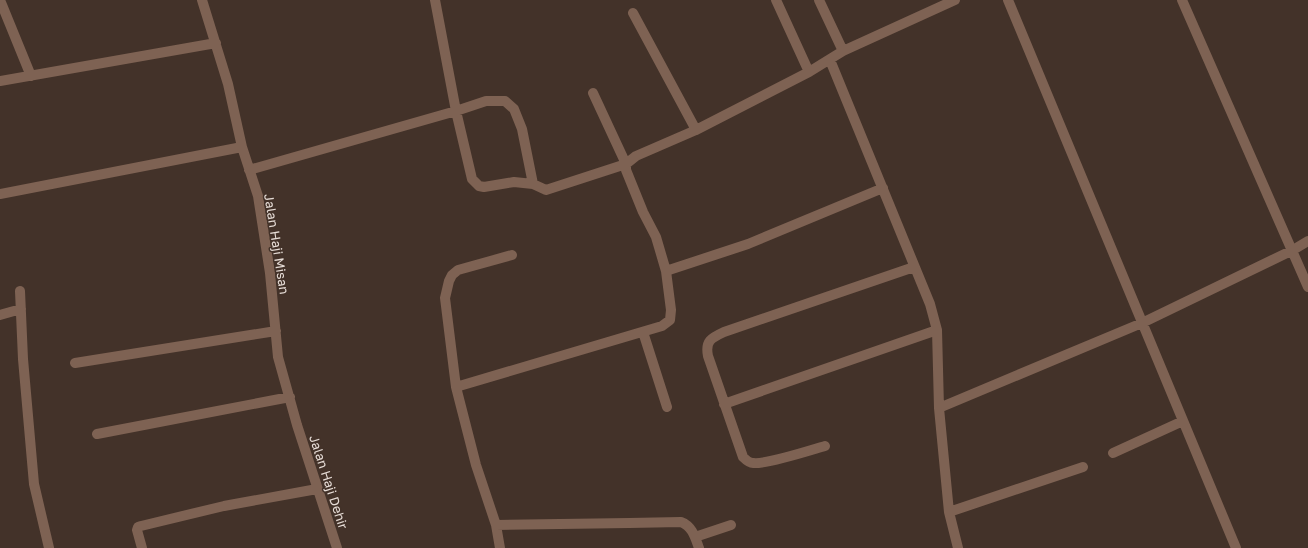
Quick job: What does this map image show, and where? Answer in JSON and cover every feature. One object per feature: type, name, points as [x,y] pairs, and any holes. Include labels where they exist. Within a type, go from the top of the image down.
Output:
[{"type":"street","points":[[0,0],[31,76]]},
{"type":"street","name":"Jalan Haji Misan","points":[[202,0],[228,84],[242,147],[258,196],[270,273],[278,357],[297,425]]},
{"type":"street","points":[[435,0],[456,111],[472,179],[475,183],[484,186],[514,182],[533,184],[546,190],[626,164],[636,156],[696,130],[809,72],[843,51],[955,0]]},
{"type":"street","points":[[776,0],[809,72]]},
{"type":"street","points":[[820,0],[843,51]]},
{"type":"street","points":[[1008,0],[1236,548]]},
{"type":"street","points":[[1182,0],[1308,287]]},
{"type":"street","points":[[633,13],[696,130]]},
{"type":"street","points":[[0,81],[216,43]]},
{"type":"street","points":[[830,60],[930,304],[937,330],[939,408],[949,512],[958,548]]},
{"type":"street","points":[[456,387],[643,332],[662,326],[670,320],[671,310],[666,271],[656,237],[643,212],[626,170],[626,164],[593,93]]},
{"type":"street","points":[[249,170],[456,111],[486,101],[505,101],[514,109],[522,130],[533,184]]},
{"type":"street","points":[[0,194],[242,147]]},
{"type":"street","points":[[666,271],[748,244],[883,188]]},
{"type":"street","points":[[939,408],[1142,323],[1293,250],[1308,241]]},
{"type":"street","points":[[500,548],[496,524],[476,465],[456,387],[445,298],[449,281],[452,275],[458,270],[512,255]]},
{"type":"street","points":[[826,446],[768,462],[755,464],[749,462],[743,457],[706,347],[709,341],[715,336],[724,332],[914,267]]},
{"type":"street","points":[[20,291],[23,359],[34,484],[49,548]]},
{"type":"street","points":[[0,315],[21,309]]},
{"type":"street","points":[[724,404],[937,330]]},
{"type":"street","points":[[75,364],[276,331]]},
{"type":"street","points":[[643,332],[667,407]]},
{"type":"street","points":[[97,434],[290,397]]},
{"type":"street","points":[[1113,453],[1183,421]]},
{"type":"street","name":"Jalan Haji Dehir","points":[[297,425],[337,548]]},
{"type":"street","points":[[949,512],[1083,467]]},
{"type":"street","points":[[142,548],[137,530],[138,527],[224,506],[317,489]]},
{"type":"street","points":[[496,524],[681,522],[688,525],[699,548]]},
{"type":"street","points":[[695,537],[731,525]]}]
